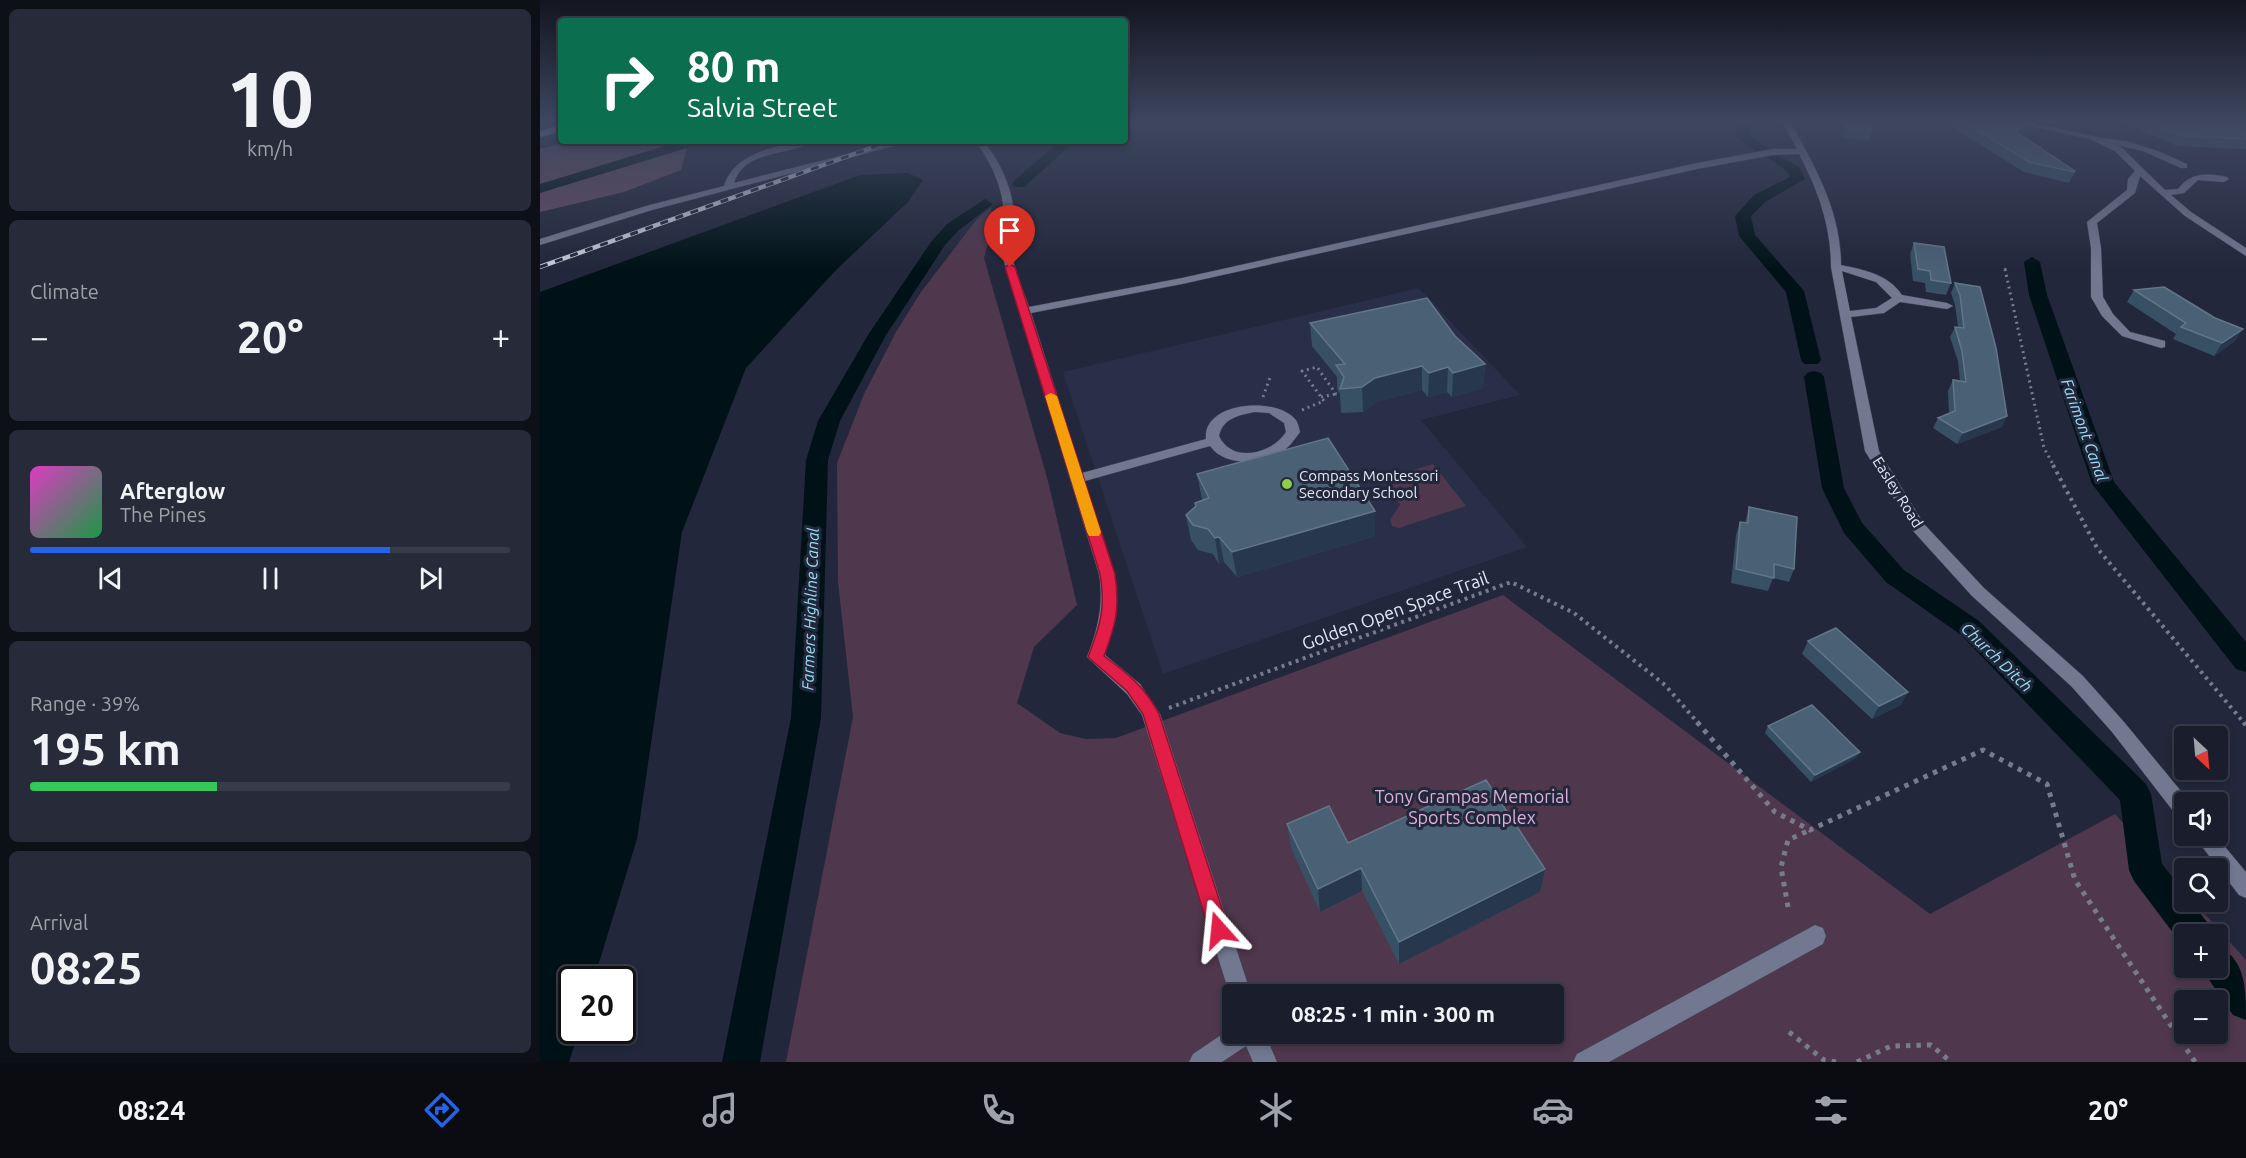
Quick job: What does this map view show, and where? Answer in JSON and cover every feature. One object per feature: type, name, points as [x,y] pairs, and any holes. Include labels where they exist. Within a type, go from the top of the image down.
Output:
[{"type":"street","points":[[728,187],[735,171]]},
{"type":"street","points":[[540,242],[793,171]]},
{"type":"street","points":[[996,171],[1008,208],[1005,249],[1111,591],[1109,617],[1096,657],[1132,687],[1144,700],[1151,714],[1237,984]]},
{"type":"street","points":[[1024,311],[1159,285],[1679,171]]},
{"type":"street","name":"Easley Road","points":[[1811,171],[1826,201],[1836,248],[1836,267],[1872,451],[1919,528],[1978,592],[2077,681],[2118,727],[2174,797]]},
{"type":"street","points":[[2140,171],[2133,179],[2132,192],[2092,222],[2096,248],[2097,297],[2108,316],[2126,334],[2161,344]]},
{"type":"street","points":[[2141,171],[2188,214],[2246,253]]},
{"type":"street","points":[[2163,193],[2181,191],[2192,178],[2204,175],[2224,179]]},
{"type":"street","points":[[1836,267],[1880,280],[1894,290],[1898,298]]},
{"type":"street","points":[[1898,298],[1947,306]]},
{"type":"street","points":[[1845,314],[1869,314],[1882,311],[1892,306],[1898,298]]},
{"type":"street","points":[[1255,408],[1272,410],[1287,418],[1293,427],[1293,432],[1285,445],[1263,456],[1234,456],[1218,448],[1213,441],[1215,425],[1223,418],[1255,408]]},
{"type":"street","points":[[1077,479],[1213,441]]},
{"type":"street","points":[[2212,846],[2246,888]]},
{"type":"street","points":[[1585,1062],[1815,936]]},
{"type":"street","points":[[1201,1062],[1228,1044]]},
{"type":"street","points":[[1257,1044],[1265,1062]]},
{"type":"path","points":[[2005,268],[2044,448],[2097,548],[2246,725]]},
{"type":"path","points":[[1302,410],[1324,401],[1320,397],[1302,371],[1317,367],[1338,393],[1320,397]]},
{"type":"path","points":[[1262,398],[1271,375]]},
{"type":"path","name":"Golden Open Space Trail","points":[[1151,714],[1511,582],[1574,613],[1665,685],[1775,812],[1810,830]]},
{"type":"path","points":[[1788,907],[1781,867],[1788,840],[1983,750],[2047,784],[2075,880],[2195,1062]]},
{"type":"path","points":[[1789,1032],[1824,1060],[1836,1062]]},
{"type":"path","points":[[1857,1062],[1892,1046],[1931,1045],[1951,1062]]},
{"type":"shaded area","points":[[540,171],[680,171],[624,192],[540,212]]},
{"type":"shaded area","points":[[908,173],[923,180],[908,202],[836,270],[746,368],[682,532],[637,839],[598,966],[558,966],[558,1044],[575,1044],[569,1062],[540,1062],[540,292],[860,175]]},
{"type":"shaded area","name":"Compass Montessori Secondary School","points":[[1419,288],[1520,395],[1421,420],[1527,547],[1163,674],[1063,372]]},
{"type":"green space","name":"Tony Grampas Memorial Sports Complex","points":[[991,207],[993,223],[984,258],[1048,481],[1077,605],[1034,647],[1017,703],[1060,733],[1086,739],[1116,738],[1503,595],[1930,914],[2115,814],[2174,880],[2174,912],[2203,912],[2214,924],[2174,924],[2174,978],[2228,978],[2228,940],[2246,960],[2246,1062],[786,1062],[853,717],[838,582],[837,463],[864,394],[896,332],[921,292],[977,219]]},
{"type":"green space","points":[[1433,464],[1466,506],[1399,528],[1392,526],[1390,520],[1400,505],[1382,480]]},
{"type":"building","points":[[1914,243],[1944,247],[1951,283],[1931,280],[1930,271],[1918,269]]},
{"type":"building","points":[[1955,283],[1980,287],[1996,348],[2007,416],[1963,433],[1938,418],[1955,411],[1953,380],[1966,382],[1962,351],[1955,327],[1964,328],[1960,295]]},
{"type":"building","points":[[2164,287],[2215,318],[2243,329],[2222,343],[2181,327],[2186,323],[2134,290]]},
{"type":"building","points":[[1427,298],[1455,336],[1485,364],[1453,373],[1448,367],[1429,373],[1422,366],[1375,378],[1362,387],[1340,389],[1344,377],[1336,365],[1345,364],[1310,323]]},
{"type":"building","points":[[1328,438],[1375,511],[1232,552],[1219,537],[1215,538],[1208,529],[1193,525],[1186,515],[1196,506],[1195,503],[1209,498],[1197,474]]},
{"type":"building","points":[[1749,507],[1797,517],[1794,569],[1774,564],[1774,578],[1736,569],[1740,522],[1748,523]]},
{"type":"building","points":[[1836,628],[1908,692],[1879,706],[1808,641]]},
{"type":"building","points":[[1812,705],[1860,752],[1815,775],[1768,726]]},
{"type":"building","points":[[1486,780],[1545,869],[1399,942],[1361,868],[1318,889],[1287,824],[1329,806],[1348,843]]},
{"type":"waterway","points":[[540,189],[600,171]]},
{"type":"waterway","name":"Farmers Highline Canal","points":[[1019,184],[1034,171]]},
{"type":"waterway","name":"Church Ditch","points":[[1794,171],[1798,179],[1760,198],[1743,216],[1747,236],[1795,291],[1811,360]]},
{"type":"waterway","name":"Farmers Highline Canal","points":[[741,1062],[806,718],[817,460],[829,421],[877,335],[939,242],[953,227],[985,204]]},
{"type":"waterway","name":"Farimont Canal","points":[[2032,262],[2038,295],[2103,484],[2246,661]]},
{"type":"waterway","name":"Church Ditch","points":[[1814,377],[1833,488],[1852,527],[1895,576],[1970,628],[2135,794],[2146,870],[2187,924]]},
{"type":"waterway","name":"Church Ditch","points":[[2228,978],[2246,1002]]},
{"type":"railway","points":[[540,267],[808,171]]},
{"type":"slow traffic","points":[[1051,396],[1094,532]]},
{"type":"place","name":"Compass Montessori Secondary School","points":[[1287,484]]},
{"type":"route","points":[[1010,267],[1111,591],[1109,617],[1096,657],[1132,687],[1144,700],[1151,714],[1219,930]]}]
